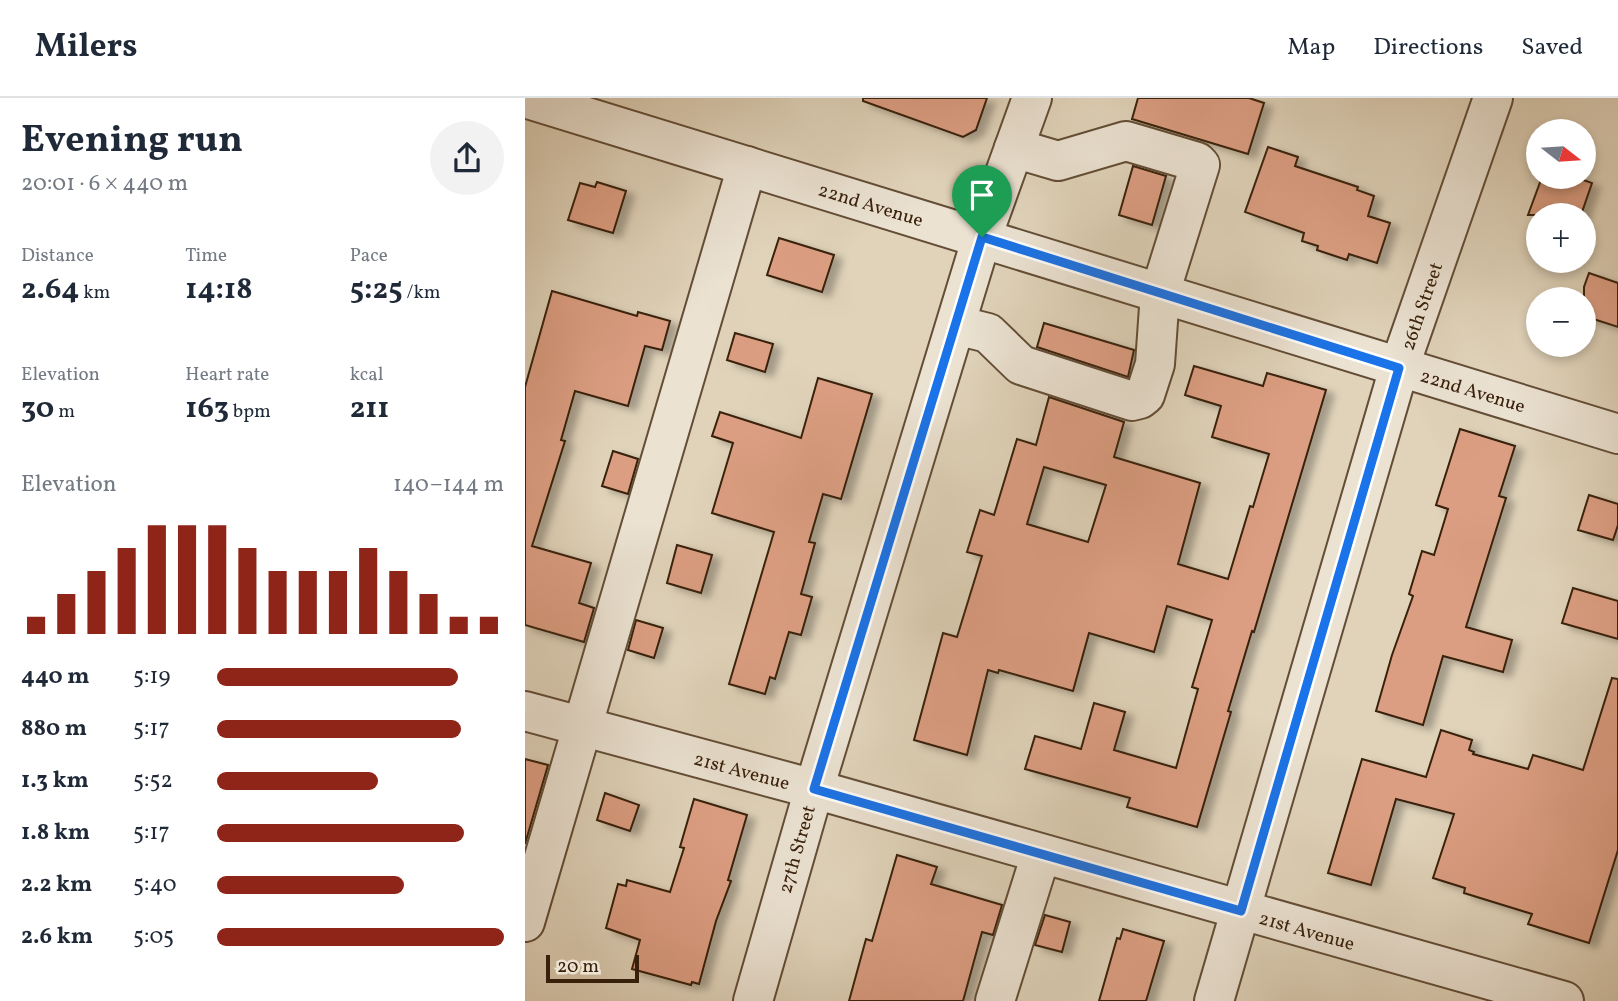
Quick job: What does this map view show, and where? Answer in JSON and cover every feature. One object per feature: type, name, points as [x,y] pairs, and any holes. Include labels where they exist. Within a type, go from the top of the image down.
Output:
[{"type":"street","name":"22nd Avenue","points":[[525,98],[1618,434]]},
{"type":"street","name":"27th Street","points":[[753,1001],[814,789],[982,237],[1032,98]]},
{"type":"street","name":"26th Street","points":[[1214,1001],[1399,368],[1493,98]]},
{"type":"street","points":[[955,325],[988,333],[1021,365],[1132,401],[1145,395],[1155,364],[1160,293],[1200,165],[1126,141],[1058,161],[1014,148]]},
{"type":"street","points":[[525,922],[747,166]]},
{"type":"street","name":"21st Avenue","points":[[525,711],[814,789],[1564,1001]]},
{"type":"street","points":[[995,1001],[1041,854]]},
{"type":"building","points":[[863,98],[987,98],[976,130],[963,137],[863,101]]},
{"type":"building","points":[[1138,98],[1249,98],[1264,103],[1248,154],[1132,119]]},
{"type":"building","points":[[1268,147],[1298,157],[1295,166],[1358,187],[1357,190],[1374,196],[1368,216],[1390,223],[1377,263],[1349,254],[1347,260],[1317,250],[1318,246],[1302,241],[1304,233],[1245,212]]},
{"type":"building","points":[[1133,166],[1166,176],[1152,225],[1119,215]]},
{"type":"building","points":[[597,182],[626,191],[613,233],[568,220],[580,183],[595,187]]},
{"type":"building","points":[[1538,189],[1590,189],[1585,203],[1532,203]]},
{"type":"building","points":[[779,238],[834,255],[822,292],[767,275]]},
{"type":"building","points":[[1589,273],[1618,283],[1618,327],[1596,320],[1596,287],[1584,287]]},
{"type":"building","points":[[552,291],[637,316],[638,312],[670,321],[662,350],[645,346],[628,406],[575,391],[561,440],[565,441],[532,546],[591,563],[579,603],[594,608],[584,642],[525,625],[525,387]]},
{"type":"building","points":[[1044,323],[1134,350],[1128,377],[1037,347]]},
{"type":"building","points":[[735,333],[773,344],[765,372],[727,360]]},
{"type":"building","points":[[1194,366],[1263,386],[1267,373],[1326,390],[1228,711],[1231,712],[1197,827],[1127,807],[1130,798],[1025,769],[1035,736],[1081,749],[1094,703],[1125,712],[1114,750],[1176,768],[1198,689],[1192,687],[1212,620],[1167,606],[1154,652],[1089,633],[1073,691],[999,670],[998,673],[988,670],[967,755],[914,740],[943,633],[957,637],[982,556],[967,552],[980,510],[994,515],[1017,439],[1036,445],[1049,397],[1124,422],[1114,457],[1200,483],[1178,564],[1228,579],[1269,454],[1212,437],[1221,406],[1185,395]],"holes":[[[1044,467],[1106,485],[1088,542],[1027,524]]]},
{"type":"building","points":[[818,378],[872,394],[841,499],[823,494],[809,542],[815,543],[801,594],[812,597],[801,635],[789,632],[775,679],[770,677],[765,694],[729,684],[774,532],[712,513],[733,443],[712,436],[720,412],[801,438]]},
{"type":"building","points":[[1460,429],[1515,446],[1499,496],[1506,498],[1466,627],[1512,640],[1503,672],[1443,656],[1423,725],[1376,711],[1413,596],[1409,594],[1422,551],[1434,555],[1448,509],[1436,505]]},
{"type":"building","points":[[613,451],[638,459],[628,494],[602,486]]},
{"type":"building","points":[[1589,495],[1618,504],[1618,525],[1613,540],[1578,530]]},
{"type":"building","points":[[677,545],[712,555],[701,593],[667,583]]},
{"type":"building","points":[[1573,588],[1618,601],[1618,639],[1562,623]]},
{"type":"building","points":[[636,620],[663,628],[654,658],[628,650]]},
{"type":"building","points":[[1612,678],[1618,679],[1618,850],[1589,943],[1528,924],[1532,914],[1464,893],[1465,888],[1433,878],[1454,814],[1396,799],[1371,885],[1328,873],[1362,759],[1426,777],[1441,730],[1472,740],[1469,750],[1474,752],[1473,754],[1528,769],[1533,755],[1583,770]]},
{"type":"building","points":[[525,759],[548,765],[525,844]]},
{"type":"building","points":[[605,793],[639,805],[630,831],[597,820]]},
{"type":"building","points":[[694,799],[747,815],[728,880],[731,881],[716,921],[699,984],[692,982],[691,985],[632,969],[640,940],[606,928],[618,884],[626,886],[627,880],[670,892],[684,848],[680,847]]},
{"type":"building","points":[[897,855],[937,867],[931,884],[1002,905],[993,935],[982,932],[963,1001],[849,1001],[866,939],[872,941]]},
{"type":"building","points":[[1045,915],[1070,922],[1062,952],[1035,945]]},
{"type":"building","points":[[1123,929],[1164,941],[1146,1001],[1099,1001],[1117,938],[1120,939]]},
{"type":"route","points":[[982,237],[1399,368],[1241,911],[814,789],[982,237]]}]
